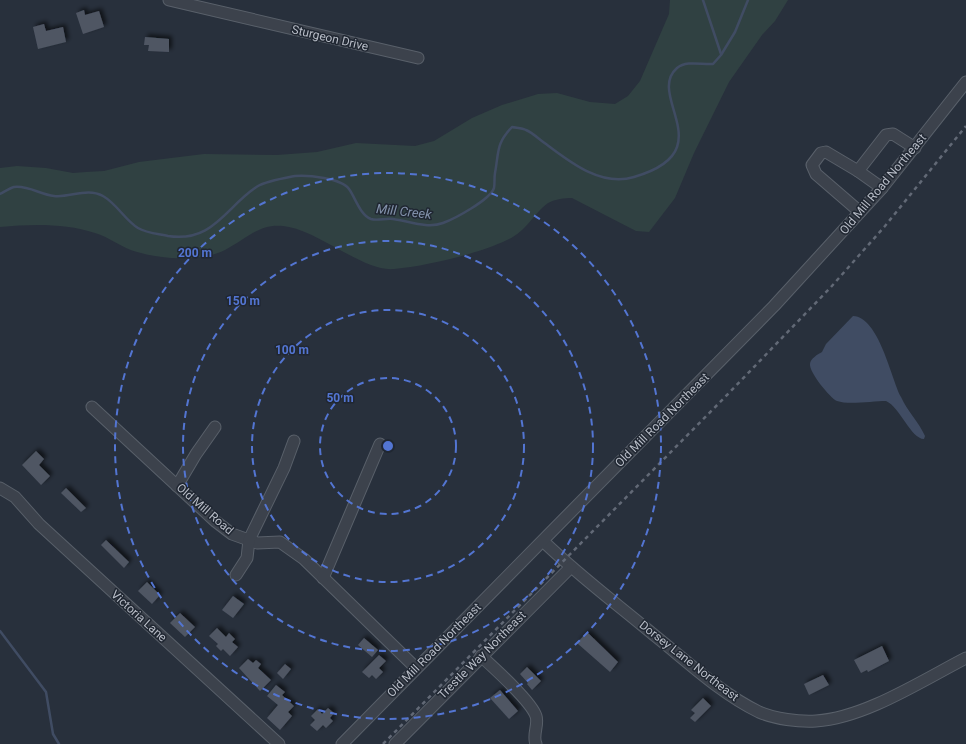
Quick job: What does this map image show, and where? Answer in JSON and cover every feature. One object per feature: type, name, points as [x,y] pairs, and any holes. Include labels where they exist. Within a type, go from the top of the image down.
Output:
[{"type":"street","name":"Sturgeon Drive","points":[[169,0],[418,58]]},
{"type":"street","name":"Old Mill Road Northeast","points":[[342,744],[774,306],[882,188],[966,82]]},
{"type":"street","points":[[858,171],[886,135],[890,134],[915,148]]},
{"type":"street","points":[[860,212],[816,174],[812,165],[821,153],[826,152],[858,171],[882,188]]},
{"type":"street","name":"Old Mill Road","points":[[92,407],[177,486],[232,534],[257,543],[280,542],[304,559],[416,668]]},
{"type":"street","points":[[177,486],[196,454],[215,427]]},
{"type":"street","points":[[236,575],[247,558],[249,540],[284,468],[294,441]]},
{"type":"street","points":[[323,578],[380,444]]},
{"type":"street","name":"Victoria Lane","points":[[0,488],[15,497],[39,524],[279,744]]},
{"type":"street","name":"Dorsey Lane Northeast","points":[[543,541],[571,567],[730,696],[761,713],[788,720],[816,721],[847,716],[874,705],[966,658]]},
{"type":"street","name":"Trestle Way Northeast","points":[[395,744],[571,567]]},
{"type":"street","points":[[481,656],[526,701],[536,717],[534,738],[536,744]]},
{"type":"shaded area","points":[[670,0],[788,0],[775,21],[762,35],[729,82],[694,153],[675,198],[649,232],[636,231],[572,198],[563,199],[548,203],[514,237],[495,245],[452,259],[394,269],[370,265],[315,237],[289,227],[270,226],[255,232],[216,254],[201,257],[180,258],[161,257],[137,252],[100,235],[72,227],[24,225],[0,227],[0,168],[17,166],[46,168],[73,173],[104,171],[139,162],[204,154],[277,155],[317,152],[356,143],[415,146],[434,141],[472,118],[502,105],[538,94],[557,93],[590,102],[615,104],[628,96],[640,81],[669,14]]},
{"type":"water","points":[[853,316],[862,319],[870,326],[877,337],[901,397],[906,407],[920,426],[925,436],[924,439],[919,438],[910,429],[896,409],[886,401],[854,403],[837,401],[825,390],[813,373],[810,364],[811,360],[822,352],[826,344]]},
{"type":"building","points":[[84,10],[85,15],[99,11],[104,27],[83,34],[76,13]]},
{"type":"building","points":[[44,24],[46,31],[63,27],[66,42],[38,49],[33,27]]},
{"type":"building","points":[[145,37],[169,39],[169,52],[148,51],[149,45],[144,45]]},
{"type":"building","points":[[36,451],[44,459],[39,465],[50,476],[41,485],[22,465]]},
{"type":"building","points":[[66,488],[86,508],[81,512],[61,493]]},
{"type":"building","points":[[106,540],[129,562],[124,568],[101,545]]},
{"type":"building","points":[[147,582],[160,595],[152,604],[138,591]]},
{"type":"building","points":[[233,596],[244,604],[233,618],[222,610]]},
{"type":"building","points":[[180,613],[195,627],[185,637],[170,623]]},
{"type":"building","points":[[217,628],[226,637],[229,633],[235,639],[232,642],[238,647],[230,656],[223,649],[221,651],[216,646],[218,644],[209,636]]},
{"type":"building","points":[[587,632],[618,662],[610,672],[577,643]]},
{"type":"building","points":[[364,638],[378,650],[372,657],[358,645]]},
{"type":"building","points":[[882,646],[889,661],[868,672],[867,670],[861,673],[854,660]]},
{"type":"building","points":[[379,655],[386,661],[379,668],[383,672],[376,679],[372,675],[369,678],[362,672]]},
{"type":"building","points":[[248,659],[253,663],[256,660],[261,664],[258,668],[271,680],[260,691],[239,668]]},
{"type":"building","points":[[285,664],[291,669],[283,679],[277,673]]},
{"type":"building","points":[[527,667],[541,681],[532,690],[520,674]]},
{"type":"building","points":[[823,675],[829,685],[809,695],[804,684]]},
{"type":"building","points":[[276,685],[285,692],[282,695],[294,706],[288,712],[292,716],[280,730],[267,718],[278,705],[267,696]]},
{"type":"building","points":[[500,690],[518,711],[509,719],[490,698]]},
{"type":"building","points":[[703,698],[711,706],[695,722],[690,718],[695,713],[691,710]]},
{"type":"building","points":[[328,708],[334,713],[330,718],[333,721],[326,728],[323,725],[317,731],[310,725],[315,720],[311,716],[318,709],[322,714]]},
{"type":"waterway","points":[[703,0],[721,54]]},
{"type":"waterway","name":"Mill Creek","points":[[0,194],[14,187],[24,187],[54,196],[66,196],[91,192],[97,193],[108,199],[133,225],[141,230],[168,236],[184,237],[197,234],[208,229],[247,194],[262,184],[295,176],[308,176],[324,178],[345,185],[364,214],[371,219],[393,219],[424,225],[437,225],[463,213],[491,193],[494,188],[499,148],[503,138],[512,127],[529,131],[566,159],[599,176],[610,179],[634,177],[660,166],[674,153],[679,138],[677,123],[669,93],[670,80],[677,68],[690,63],[713,64],[721,55],[735,32],[748,0]]},
{"type":"waterway","points":[[0,631],[46,692],[53,734],[59,744]]},
{"type":"railway","points":[[383,744],[727,395],[831,287],[885,226],[966,126]]}]
